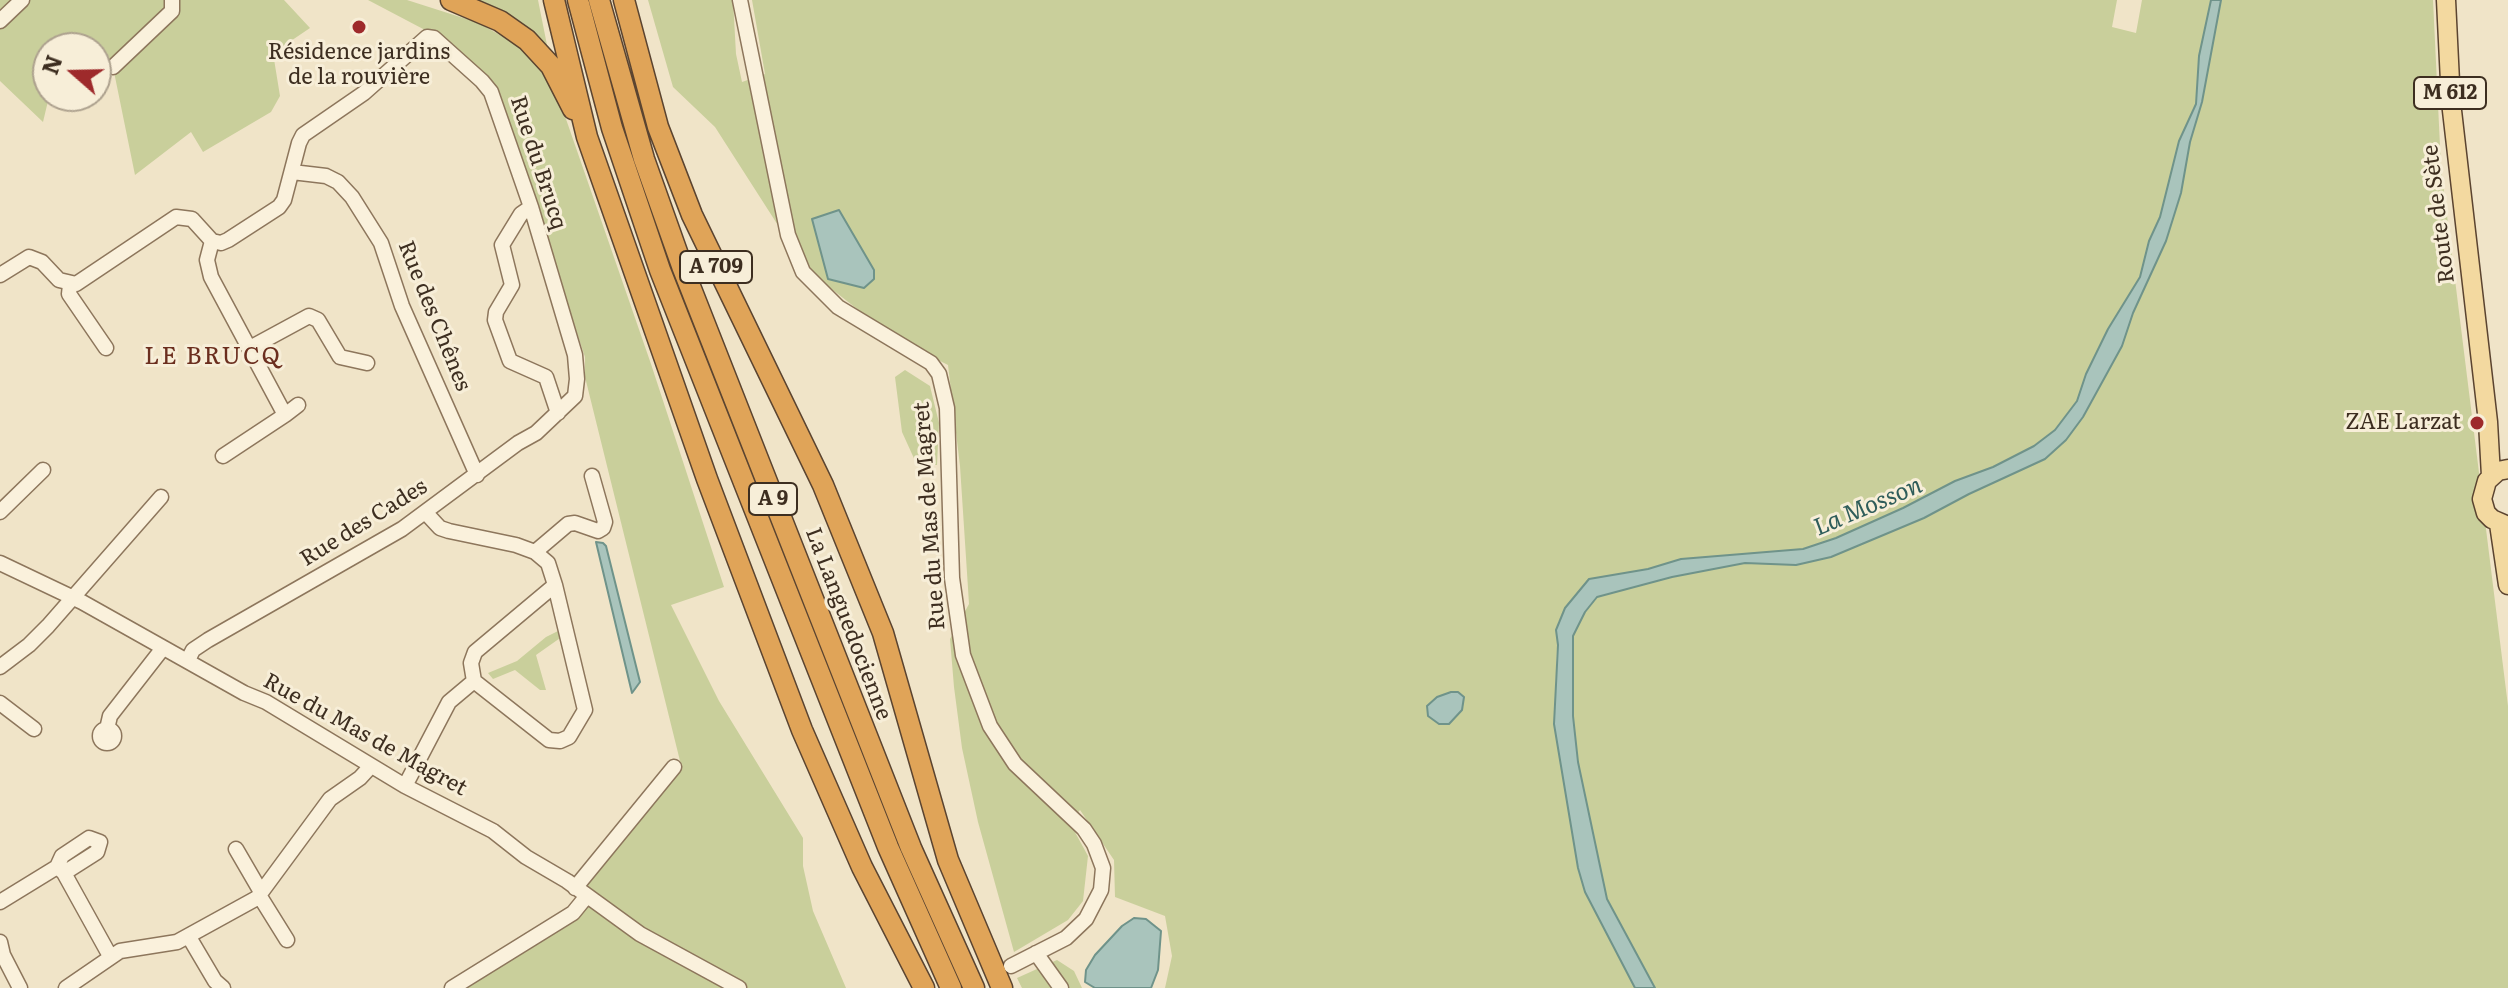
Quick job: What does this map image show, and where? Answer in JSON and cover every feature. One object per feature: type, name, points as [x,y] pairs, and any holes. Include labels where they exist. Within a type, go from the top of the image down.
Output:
[{"type":"highway","points":[[451,0],[500,21],[535,48],[557,77],[587,137]]},
{"type":"highway","points":[[554,0],[587,137],[702,466],[802,730],[862,867],[924,988]]},
{"type":"highway","name":"La Languedocienne","points":[[578,0],[612,128],[660,270],[888,847],[951,988]]},
{"type":"highway","name":"La Languedocienne","points":[[599,0],[640,147],[682,266],[916,861],[974,988]]},
{"type":"highway","name":"A 709","points":[[624,0],[658,127],[692,215],[823,485],[883,633],[948,860],[1002,988]]},
{"type":"main road","name":"Route de Sète","points":[[2446,0],[2454,130],[2488,422],[2500,472],[2484,487],[2482,499],[2486,513],[2504,525],[2508,585]]},
{"type":"main road","name":"Route de Sète","points":[[2488,422],[2508,460]]},
{"type":"street","points":[[0,21],[22,0]]},
{"type":"street","points":[[113,67],[172,11],[172,0]]},
{"type":"street","name":"Rue du Mas de Magret","points":[[740,0],[781,208],[803,272],[838,307],[931,363],[939,374],[947,408],[954,592],[963,655],[990,726],[1015,764],[1084,829],[1094,844],[1103,868],[1101,890],[1086,919],[1066,938],[1011,966]]},
{"type":"street","name":"Rue du Brucq","points":[[212,241],[221,243],[228,240],[279,207],[288,190],[299,143],[309,129],[364,93],[427,37],[434,38],[491,92],[531,207],[576,367],[575,396],[558,413]]},
{"type":"street","name":"Rue des Chênes","points":[[292,172],[326,176],[338,182],[352,197],[381,243],[402,306],[477,475]]},
{"type":"street","points":[[531,207],[521,214],[502,245],[512,285],[496,312],[495,320],[510,361],[544,375],[551,387],[558,413]]},
{"type":"street","points":[[0,275],[29,257],[42,262],[59,280],[70,285],[81,282],[176,217],[192,219],[212,241],[207,260],[211,277],[285,415]]},
{"type":"street","points":[[70,285],[69,294],[106,348]]},
{"type":"street","points":[[250,348],[309,316],[318,320],[340,357],[367,363]]},
{"type":"street","points":[[223,456],[298,405]]},
{"type":"street","name":"Rue des Cades","points":[[188,660],[193,650],[208,640],[382,542],[426,513],[518,443],[536,433],[558,413]]},
{"type":"street","points":[[0,512],[43,470]]},
{"type":"street","points":[[535,552],[568,524],[575,523],[598,531],[603,528],[605,522],[592,476]]},
{"type":"street","points":[[0,667],[29,645],[161,497]]},
{"type":"street","points":[[426,513],[440,528],[516,545],[535,552],[548,563],[555,585],[585,710],[569,737],[560,741],[549,740],[474,681],[471,663],[475,652],[555,585]]},
{"type":"street","name":"Rue du Mas de Magret","points":[[0,563],[72,597],[244,693],[266,702],[405,786],[493,831],[640,934],[739,988]]},
{"type":"street","points":[[107,729],[110,716],[163,648]]},
{"type":"street","points":[[405,786],[449,702],[474,681]]},
{"type":"street","points":[[0,703],[34,729]]},
{"type":"street","points":[[66,988],[120,951],[177,942],[260,894],[330,799],[360,778],[371,766]]},
{"type":"street","points":[[452,988],[573,913],[581,892],[674,767]]},
{"type":"street","points":[[236,849],[287,940]]},
{"type":"street","points":[[0,902],[61,870],[110,956]]},
{"type":"street","points":[[189,937],[215,981],[223,988]]},
{"type":"street","points":[[0,942],[3,955],[20,988]]},
{"type":"street","points":[[1036,953],[1061,988]]},
{"type":"green space","points":[[0,0],[284,0],[310,28],[273,53],[280,96],[271,112],[203,152],[191,132],[135,175],[112,67],[112,32],[32,32],[32,112],[0,81]]},
{"type":"green space","points":[[368,0],[407,0],[479,23],[517,45],[537,65],[558,96],[724,587],[671,605],[719,701],[803,838],[803,866],[813,911],[846,988],[458,988],[579,912],[583,886],[682,769],[585,377],[585,357],[508,126],[491,86],[433,30],[425,30]]},
{"type":"green space","points":[[461,0],[538,0],[549,55]]},
{"type":"green space","points":[[648,0],[733,0],[736,54],[742,82],[765,74],[752,0],[2117,0],[2112,27],[2136,33],[2142,0],[2211,0],[2199,56],[2196,104],[2179,141],[2160,217],[2149,241],[2140,277],[2108,329],[2086,374],[2077,401],[2055,430],[2034,446],[1993,467],[1955,481],[1836,538],[1803,549],[1681,559],[1648,569],[1590,579],[1565,608],[1558,623],[1554,724],[1578,868],[1635,988],[1165,988],[1172,956],[1165,916],[1115,897],[1114,860],[1080,810],[1070,823],[1088,856],[1083,901],[1068,920],[1014,952],[978,822],[962,748],[954,687],[950,639],[969,604],[960,466],[948,365],[893,337],[806,269],[715,127],[673,87]]},
{"type":"green space","points":[[2221,0],[2433,0],[2441,167],[2508,706],[2508,988],[1655,988],[1607,899],[1578,762],[1573,716],[1573,636],[1585,612],[1597,597],[1672,577],[1745,563],[1796,565],[1924,518],[2045,459],[2083,417],[2122,346],[2133,313],[2166,241],[2181,193],[2190,142],[2202,102]]},
{"type":"green space","points":[[33,112],[45,112],[43,122]]},
{"type":"green space","points":[[905,370],[930,386],[939,423],[937,465],[917,465],[902,432],[895,377]]},
{"type":"green space","points":[[560,630],[563,636],[536,655],[546,690],[540,690],[515,670],[493,679],[488,673],[517,661],[546,637]]},
{"type":"green space","points":[[1057,960],[1074,971],[1082,988],[1022,988],[1017,978]]},
{"type":"water","points":[[2211,0],[2221,0],[2202,102],[2190,142],[2181,193],[2166,241],[2133,313],[2122,346],[2083,417],[2066,440],[2045,459],[1924,518],[1831,557],[1796,565],[1745,563],[1672,577],[1597,597],[1585,612],[1573,636],[1573,716],[1578,762],[1607,899],[1655,988],[1635,988],[1585,892],[1578,868],[1554,724],[1556,630],[1565,608],[1589,579],[1648,569],[1681,559],[1803,549],[1836,538],[1955,481],[1993,467],[2034,446],[2055,430],[2077,401],[2086,374],[2108,329],[2140,277],[2149,241],[2160,217],[2179,141],[2196,104],[2199,56]]},
{"type":"water","points":[[839,210],[874,270],[874,279],[864,288],[828,279],[812,219]]},
{"type":"water","points":[[596,542],[606,546],[640,682],[632,693]]},
{"type":"water","points":[[1458,692],[1464,697],[1462,710],[1449,724],[1439,724],[1428,716],[1427,706],[1437,697]]},
{"type":"water","points":[[1134,918],[1146,919],[1161,931],[1158,970],[1151,988],[1095,988],[1085,982],[1086,970],[1095,955],[1122,926]]},
{"type":"place","name":"Résidence jardins de la rouvière","points":[[359,27]]},
{"type":"place","name":"ZAE Larzat","points":[[2477,423]]},
{"type":"district","name":"LE BRUCQ","points":[[213,357]]},
{"type":"water label","name":"La Mosson","points":[[1868,507]]}]
